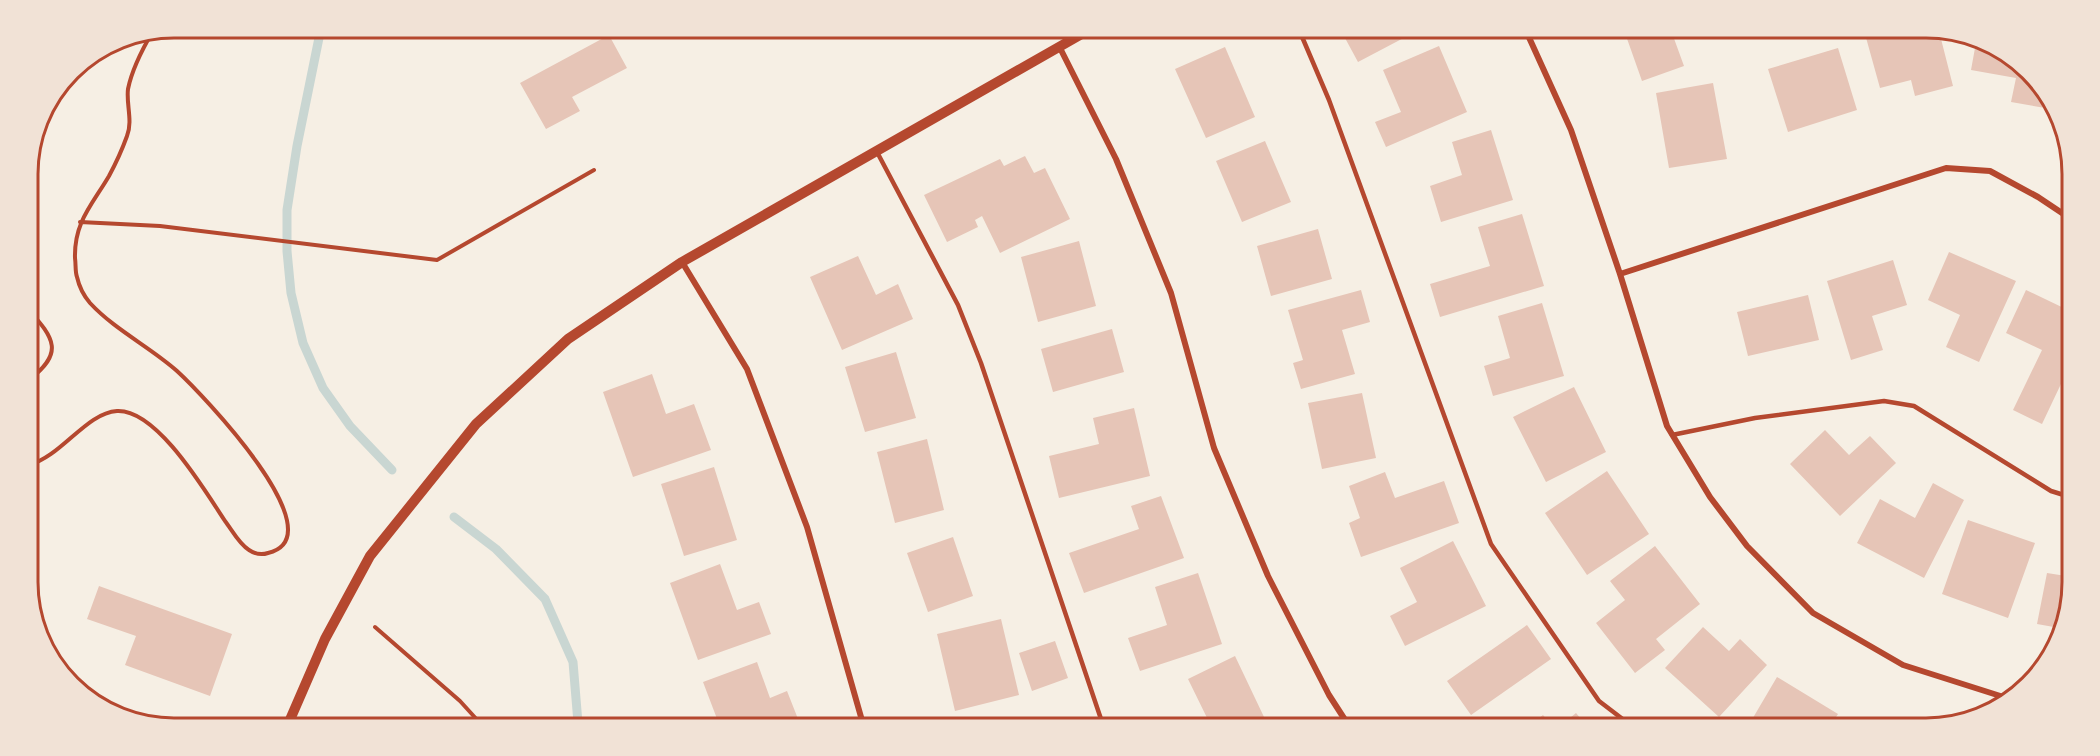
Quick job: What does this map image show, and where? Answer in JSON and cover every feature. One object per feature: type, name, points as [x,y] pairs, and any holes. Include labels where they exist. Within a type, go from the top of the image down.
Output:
[{"type":"street","points":[[291,718],[325,639],[370,556],[476,424],[567,339],[682,262],[1074,38]]},
{"type":"street","points":[[1529,38],[1571,130],[1620,274],[1667,426],[1710,497],[1747,546],[1813,613],[1903,665],[2000,696]]},
{"type":"street","points":[[1059,46],[1116,159],[1171,293],[1214,448],[1268,576],[1343,718]]},
{"type":"street","points":[[1620,274],[1946,168],[1990,171],[2062,213]]},
{"type":"street","points":[[682,262],[747,369],[807,527],[861,718]]},
{"type":"lane","points":[[1303,38],[1329,100],[1491,544],[1599,701],[1620,718]]},
{"type":"lane","points":[[876,150],[958,305],[981,363],[1101,718]]},
{"type":"lane","points":[[1672,435],[1755,418],[1884,400],[1914,406],[2028,478],[2052,492],[2062,495]]},
{"type":"path","points":[[38,462],[56,452],[98,417],[121,410],[145,420],[169,443],[248,550],[257,554],[266,554],[277,550],[285,543],[289,531],[283,505],[272,484],[213,407],[174,369],[88,302],[76,275],[75,254],[80,222],[109,176],[129,132],[128,89],[149,40]]},
{"type":"path","points":[[80,222],[160,226],[437,260],[594,170]]},
{"type":"path","points":[[38,321],[48,333],[52,345],[51,356],[46,365],[38,372]]},
{"type":"path","points":[[375,627],[475,718]]},
{"type":"building","points":[[603,38],[611,38],[627,68],[572,97],[580,111],[546,129],[520,83]]},
{"type":"building","points":[[1345,38],[1404,38],[1358,62]]},
{"type":"building","points":[[1627,38],[1674,38],[1684,66],[1642,81]]},
{"type":"building","points":[[1866,38],[1941,39],[1953,86],[1915,96],[1911,80],[1880,88]]},
{"type":"building","points":[[1439,46],[1467,112],[1386,147],[1375,122],[1401,112],[1383,70]]},
{"type":"building","points":[[1225,47],[1255,117],[1206,138],[1175,69]]},
{"type":"building","points":[[1975,47],[1987,52],[2002,60],[2023,77],[2045,108],[2011,102],[2016,78],[1971,70]]},
{"type":"building","points":[[1838,48],[1857,110],[1788,132],[1768,69]]},
{"type":"building","points":[[1713,83],[1727,159],[1669,168],[1656,93]]},
{"type":"building","points":[[1491,130],[1513,200],[1441,222],[1430,186],[1462,175],[1452,142]]},
{"type":"building","points":[[1265,141],[1291,202],[1242,222],[1216,161]]},
{"type":"building","points":[[1025,156],[1034,173],[1045,168],[1070,219],[1000,253],[982,216],[975,220],[978,227],[947,242],[924,195],[1000,159],[1004,166]]},
{"type":"building","points":[[1522,214],[1544,286],[1440,317],[1430,284],[1490,266],[1478,227]]},
{"type":"building","points":[[1318,229],[1332,279],[1271,296],[1257,246]]},
{"type":"building","points":[[1079,241],[1096,306],[1038,322],[1021,257]]},
{"type":"building","points":[[1949,252],[2016,281],[1979,362],[1946,347],[1960,315],[1928,300]]},
{"type":"building","points":[[858,256],[876,295],[898,284],[913,319],[842,350],[810,277]]},
{"type":"building","points":[[1893,260],[1907,305],[1872,316],[1883,350],[1851,360],[1827,281]]},
{"type":"building","points":[[1361,290],[1370,322],[1342,330],[1355,374],[1301,389],[1293,363],[1303,360],[1288,310]]},
{"type":"building","points":[[2026,290],[2062,307],[2062,382],[2042,424],[2013,410],[2042,350],[2006,333]]},
{"type":"building","points":[[1808,295],[1819,340],[1748,356],[1737,312]]},
{"type":"building","points":[[1542,303],[1564,376],[1493,396],[1484,366],[1510,358],[1498,316]]},
{"type":"building","points":[[1112,329],[1124,372],[1053,392],[1041,349]]},
{"type":"building","points":[[896,352],[916,418],[865,432],[845,367]]},
{"type":"building","points":[[652,374],[666,414],[694,404],[711,450],[633,477],[603,392]]},
{"type":"building","points":[[1574,387],[1606,452],[1546,482],[1513,417]]},
{"type":"building","points":[[1362,393],[1376,458],[1322,469],[1308,403]]},
{"type":"building","points":[[1134,408],[1150,476],[1059,498],[1049,456],[1099,444],[1093,418]]},
{"type":"building","points":[[1825,430],[1849,455],[1870,436],[1896,463],[1840,516],[1790,464]]},
{"type":"building","points":[[927,439],[944,510],[895,523],[877,452]]},
{"type":"building","points":[[714,467],[737,540],[684,556],[661,484]]},
{"type":"building","points":[[1607,471],[1649,534],[1587,575],[1545,513]]},
{"type":"building","points":[[1385,472],[1395,498],[1444,481],[1459,523],[1361,557],[1349,523],[1360,518],[1349,486]]},
{"type":"building","points":[[1933,483],[1964,500],[1924,578],[1857,543],[1880,499],[1915,518]]},
{"type":"building","points":[[1161,496],[1184,558],[1084,593],[1069,553],[1139,529],[1131,506]]},
{"type":"building","points":[[1968,520],[2035,543],[2008,618],[1942,594]]},
{"type":"building","points":[[953,537],[973,596],[928,612],[907,553]]},
{"type":"building","points":[[1453,541],[1486,606],[1405,646],[1390,616],[1417,602],[1400,568]]},
{"type":"building","points":[[1655,546],[1700,604],[1656,639],[1665,650],[1635,673],[1596,623],[1625,600],[1610,581]]},
{"type":"building","points":[[720,564],[737,610],[759,602],[771,634],[698,660],[670,583]]},
{"type":"building","points":[[1198,573],[1222,644],[1140,671],[1128,638],[1167,625],[1155,587]]},
{"type":"building","points":[[2047,573],[2062,575],[2061,600],[2055,627],[2037,624]]},
{"type":"building","points":[[99,586],[232,634],[210,696],[125,665],[136,636],[87,619]]},
{"type":"building","points":[[1001,619],[1019,695],[955,711],[937,634]]},
{"type":"building","points":[[1527,625],[1551,659],[1471,715],[1447,681]]},
{"type":"building","points":[[1703,627],[1729,651],[1740,639],[1767,665],[1719,717],[1665,668]]},
{"type":"building","points":[[1055,641],[1068,678],[1032,691],[1019,653]]},
{"type":"building","points":[[1235,656],[1264,717],[1207,718],[1188,679]]},
{"type":"building","points":[[757,662],[770,698],[787,691],[798,718],[717,718],[703,682]]},
{"type":"building","points":[[1777,677],[1838,714],[1835,718],[1753,718]]},
{"type":"building","points":[[135,712],[166,718],[147,716]]},
{"type":"building","points":[[1576,713],[1580,718],[1570,718]]},
{"type":"waterway","points":[[319,38],[297,146],[287,210],[287,251],[291,293],[303,343],[323,388],[350,426],[392,470]]},
{"type":"waterway","points":[[454,517],[496,549],[545,599],[573,662],[578,718]]}]
